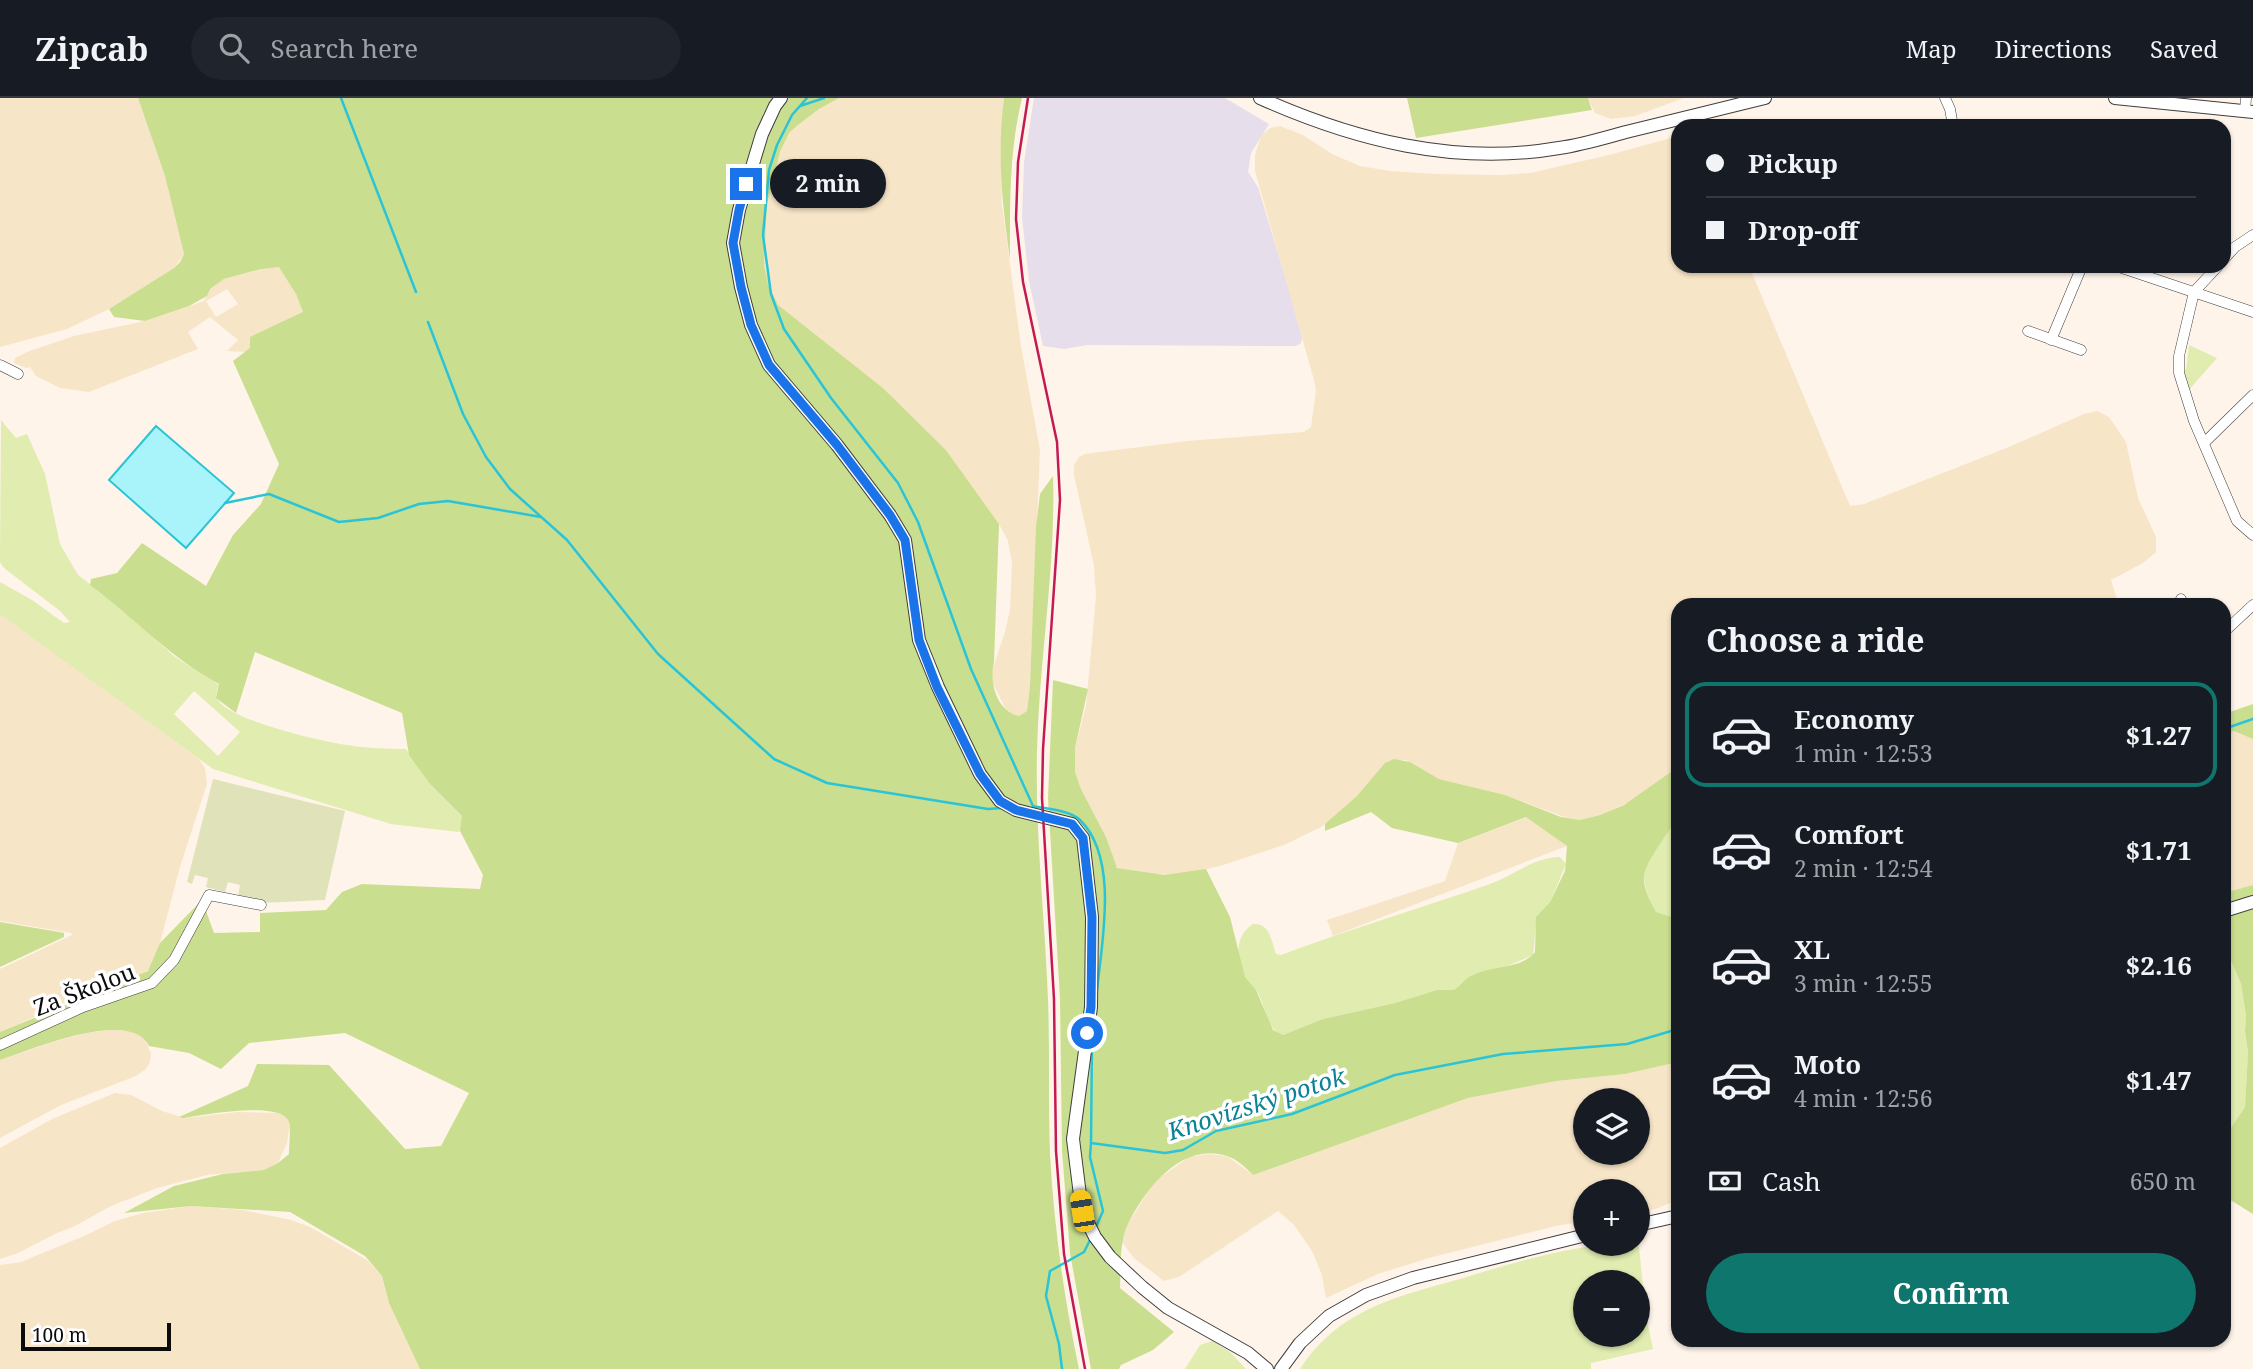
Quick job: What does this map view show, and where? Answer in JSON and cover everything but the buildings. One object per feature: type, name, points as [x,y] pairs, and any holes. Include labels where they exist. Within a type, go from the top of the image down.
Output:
[{"type":"street","points":[[781,98],[762,134],[739,210],[733,243],[751,325],[769,365],[837,445],[890,515],[905,540],[919,640],[937,687],[980,774],[1000,801],[1016,810],[1072,824],[1083,838],[1092,917],[1091,1007],[1073,1139],[1082,1211],[1095,1237],[1110,1257],[1142,1287],[1168,1308],[1248,1353],[1267,1369]]},
{"type":"street","points":[[1260,98],[1310,121],[1361,137],[1412,148],[1464,153],[1507,154],[1559,148],[1671,121]]},
{"type":"street","points":[[1678,119],[1765,98]]},
{"type":"street","points":[[1945,98],[1952,119]]},
{"type":"street","points":[[1950,109],[1958,98]]},
{"type":"street","points":[[2115,98],[2248,107]]},
{"type":"street","points":[[2231,251],[2253,235]]},
{"type":"street","points":[[2051,340],[2079,273]]},
{"type":"street","points":[[2137,273],[2253,312]]},
{"type":"street","points":[[2212,273],[2194,292],[2183,338],[2179,373],[2185,398],[2237,521],[2253,535]]},
{"type":"street","points":[[2028,331],[2081,350]]},
{"type":"street","points":[[0,365],[19,374]]},
{"type":"street","points":[[2204,443],[2253,395]]},
{"type":"street","points":[[2231,625],[2253,605]]},
{"type":"street","name":"Za Školou","points":[[0,1045],[83,1007],[152,984],[174,960],[209,895],[261,905]]},
{"type":"street","points":[[2231,909],[2253,902]]},
{"type":"street","points":[[1650,1222],[1671,1218]]},
{"type":"street","points":[[1281,1369],[1300,1343],[1329,1316],[1366,1295],[1413,1278],[1573,1238]]},
{"type":"shaded area","points":[[0,98],[138,98],[165,176],[184,254],[174,268],[109,309],[67,329],[0,347]]},
{"type":"shaded area","points":[[839,98],[1004,98],[1001,145],[1002,205],[1021,346],[1040,450],[1030,686],[1027,711],[1019,716],[1011,714],[1005,708],[990,677],[1010,610],[1012,563],[1008,541],[999,524],[946,450],[883,388],[777,305],[768,284],[764,265],[767,205],[780,152],[789,133],[819,109]]},
{"type":"shaded area","points":[[1034,98],[1225,98],[1269,124],[1251,153],[1248,172],[1258,187],[1291,296],[1301,343],[1296,346],[1087,345],[1064,349],[1043,346],[1029,281],[1022,218],[1024,162]]},
{"type":"shaded area","points":[[1588,98],[1684,98],[1635,116],[1611,119],[1595,113]]},
{"type":"shaded area","points":[[1280,126],[1303,135],[1332,154],[1360,166],[1436,174],[1530,173],[1671,138],[1671,273],[1752,273],[1850,506],[1864,504],[2097,411],[2109,417],[2126,442],[2138,498],[2156,537],[2156,552],[2143,563],[2111,580],[2117,598],[1671,598],[1671,772],[1638,798],[1600,815],[1580,820],[1567,818],[1505,795],[1439,779],[1406,760],[1388,761],[1335,817],[1284,845],[1220,866],[1184,874],[1154,875],[1120,869],[1115,865],[1106,837],[1075,772],[1075,748],[1086,706],[1096,597],[1094,566],[1074,465],[1079,457],[1085,454],[1187,441],[1304,432],[1311,427],[1316,390],[1314,380],[1255,171],[1255,155],[1261,136],[1270,128]]},
{"type":"shaded area","points":[[269,267],[280,267],[303,312],[246,352],[227,351],[238,340],[210,317],[188,332],[198,349],[89,392],[60,388],[36,376],[30,367],[14,363],[15,358],[27,352],[74,336],[145,321],[204,301],[210,289],[224,279]],"holes":[[[227,289],[238,304],[216,317],[206,301]]]},
{"type":"shaded area","points":[[0,613],[199,759],[205,768],[207,784],[150,969],[136,978],[96,990],[0,1032],[0,969],[72,935],[0,921]]},
{"type":"shaded area","points":[[2231,732],[2253,739],[2253,885],[2231,891]]},
{"type":"shaded area","points":[[1527,817],[1567,846],[1333,936],[1327,920],[1445,881],[1458,843]]},
{"type":"shaded area","points":[[110,1030],[130,1031],[144,1038],[151,1053],[146,1069],[136,1076],[61,1105],[0,1138],[0,1060],[56,1041]]},
{"type":"shaded area","points":[[1671,1064],[1671,1203],[1650,1210],[1650,1179],[1573,1179],[1573,1223],[1429,1258],[1378,1274],[1326,1298],[1322,1275],[1312,1251],[1294,1225],[1278,1211],[1179,1277],[1164,1281],[1134,1258],[1122,1242],[1128,1224],[1154,1182],[1189,1157],[1209,1154],[1227,1156],[1253,1175],[1468,1098],[1556,1081],[1625,1074]]},
{"type":"shaded area","points":[[115,1093],[131,1095],[162,1111],[185,1118],[238,1112],[278,1113],[290,1123],[287,1143],[278,1163],[265,1170],[207,1175],[157,1188],[111,1206],[73,1227],[0,1259],[0,1148],[52,1119]]},
{"type":"shaded area","points":[[191,1206],[243,1210],[291,1220],[310,1227],[367,1260],[382,1276],[389,1303],[420,1369],[0,1369],[0,1265],[21,1262],[115,1221],[143,1213]]},
{"type":"green space","points":[[138,98],[839,98],[819,109],[789,133],[780,152],[767,205],[764,265],[768,284],[778,305],[883,388],[946,450],[999,524],[993,678],[1000,702],[1011,713],[1019,716],[1027,711],[1030,686],[1036,527],[1040,494],[1053,476],[1052,545],[1038,717],[1037,814],[1048,1000],[1049,1135],[1054,1208],[1060,1262],[1079,1369],[420,1369],[389,1303],[382,1276],[365,1256],[290,1212],[191,1206],[124,1213],[174,1186],[223,1174],[264,1170],[289,1154],[290,1125],[283,1115],[257,1110],[179,1117],[248,1086],[257,1064],[329,1065],[405,1149],[441,1146],[469,1093],[345,1033],[249,1043],[221,1069],[189,1053],[149,1046],[138,1035],[122,1030],[79,1035],[0,1060],[0,1032],[148,971],[160,943],[202,900],[214,933],[260,932],[260,913],[326,910],[342,892],[362,884],[480,889],[483,875],[460,831],[462,816],[430,784],[409,755],[402,713],[255,652],[236,713],[216,698],[219,684],[168,650],[90,585],[91,579],[117,573],[142,543],[206,586],[233,535],[261,504],[279,464],[233,361],[250,348],[250,337],[303,312],[296,294],[279,267],[224,279],[210,289],[207,296],[189,306],[145,321],[114,317],[109,309],[174,268],[184,254],[165,176]]},
{"type":"green space","points":[[1004,98],[1022,98],[1012,158],[1010,259],[1001,178]]},
{"type":"green space","points":[[1407,98],[1588,98],[1592,110],[1416,138]]},
{"type":"green space","points":[[2189,345],[2217,358],[2188,391],[2184,370]]},
{"type":"green space","points":[[1,420],[16,438],[27,434],[45,474],[60,544],[78,575],[121,608],[175,657],[219,685],[216,694],[218,700],[239,715],[274,728],[328,742],[406,749],[430,784],[462,816],[459,832],[391,824],[213,769],[0,614],[0,582],[32,600],[64,623],[70,622],[0,562]],"holes":[[[194,691],[240,732],[218,756],[174,714]]]},
{"type":"green space","points":[[1053,680],[1088,689],[1075,748],[1075,772],[1106,837],[1117,868],[1164,875],[1206,869],[1230,917],[1245,977],[1256,990],[1273,1030],[1283,1035],[1323,1019],[1395,1003],[1437,990],[1454,990],[1471,976],[1522,962],[1535,952],[1536,917],[1550,902],[1565,871],[1567,846],[1526,817],[1458,843],[1392,828],[1371,812],[1325,831],[1325,824],[1357,796],[1385,763],[1394,759],[1410,762],[1439,779],[1505,795],[1561,817],[1580,820],[1624,805],[1671,772],[1671,828],[1645,870],[1644,881],[1656,912],[1671,917],[1671,1064],[1625,1074],[1556,1081],[1468,1098],[1253,1175],[1238,1161],[1211,1153],[1195,1155],[1180,1162],[1167,1171],[1144,1196],[1128,1224],[1122,1247],[1120,1288],[1174,1332],[1153,1350],[1121,1365],[1119,1369],[1091,1369],[1070,1253],[1062,1151],[1060,999],[1048,798]]},
{"type":"green space","points":[[2253,704],[2253,739],[2231,732],[2231,712]]},
{"type":"green space","points":[[213,779],[345,811],[325,900],[260,903],[238,897],[240,885],[228,882],[225,892],[206,887],[208,878],[195,875],[192,884],[187,882]]},
{"type":"green space","points":[[1671,828],[1671,917],[1656,912],[1646,890],[1644,876]]},
{"type":"green space","points":[[1560,857],[1566,864],[1550,902],[1537,916],[1533,955],[1503,968],[1469,977],[1461,987],[1454,990],[1437,990],[1395,1003],[1323,1019],[1283,1035],[1273,1029],[1259,995],[1243,971],[1239,956],[1240,941],[1253,924],[1259,924],[1266,929],[1276,954],[1281,955],[1490,884],[1542,860]]},
{"type":"green space","points":[[2253,885],[2253,1214],[2231,1200],[2231,1128],[2245,1107],[2248,1052],[2241,984],[2231,961],[2231,891]]},
{"type":"green space","points":[[0,922],[64,933],[64,937],[0,967]]},
{"type":"green space","points":[[2231,961],[2241,984],[2246,1015],[2248,1052],[2245,1107],[2231,1128]]},
{"type":"green space","points":[[1573,1250],[1573,1256],[1640,1256],[1641,1270],[1573,1270],[1573,1347],[1650,1347],[1650,1335],[1653,1349],[1591,1363],[1591,1369],[1300,1369],[1317,1346],[1331,1333],[1379,1304],[1419,1290]]},
{"type":"green space","points":[[1212,1341],[1230,1352],[1246,1369],[1185,1369],[1200,1345]]},
{"type":"water","points":[[156,426],[234,493],[186,548],[109,480]]},
{"type":"waterway","points":[[341,98],[416,292]]},
{"type":"waterway","points":[[807,98],[792,115],[777,145],[769,170],[763,235],[771,294],[784,329],[831,398],[898,483],[918,522],[971,669],[1033,806],[1076,817],[1092,836],[1100,856],[1105,901],[1097,990]]},
{"type":"waterway","points":[[800,106],[824,98]]},
{"type":"waterway","points":[[428,322],[463,414],[486,457],[510,489],[567,540],[658,654],[774,759],[827,783],[988,809],[1002,808]]},
{"type":"waterway","points":[[225,503],[269,494],[339,522],[378,518],[419,504],[448,501],[541,517]]},
{"type":"waterway","name":"Knovízský potok","points":[[2231,727],[2253,719]]},
{"type":"waterway","name":"Knovízský potok","points":[[1096,1227],[1103,1211],[1090,1157],[1091,1143],[1165,1153],[1183,1150],[1216,1131],[1292,1114],[1395,1075],[1503,1054],[1627,1044],[1671,1031]]},
{"type":"waterway","points":[[1091,1143],[1092,1042]]},
{"type":"waterway","name":"Knovízský potok","points":[[1062,1369],[1059,1344],[1046,1296],[1050,1271],[1084,1252],[1090,1240]]},
{"type":"railway","points":[[1028,98],[1018,162],[1016,219],[1023,282],[1057,442],[1060,500],[1042,798],[1054,999],[1056,1151],[1064,1254],[1085,1369]]},
{"type":"route","points":[[746,184],[733,243],[751,325],[769,365],[837,445],[890,515],[905,540],[919,640],[937,687],[980,774],[1000,801],[1016,810],[1072,824],[1083,838],[1092,917],[1091,1007],[1087,1033]]}]
